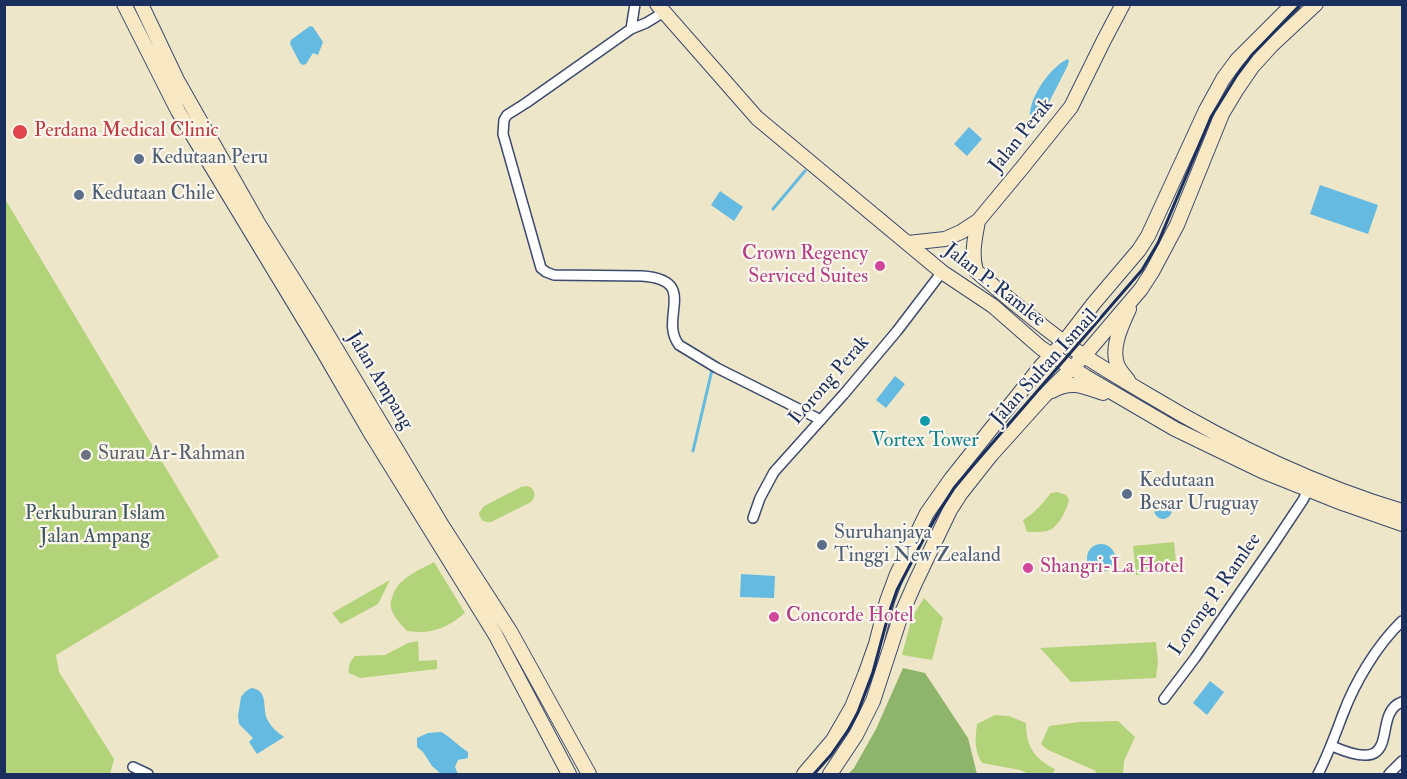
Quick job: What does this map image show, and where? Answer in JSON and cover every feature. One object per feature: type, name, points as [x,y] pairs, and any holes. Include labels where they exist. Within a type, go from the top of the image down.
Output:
[{"type":"main road","name":"Jalan Ampang","points":[[124,4],[178,111],[370,432],[485,616],[569,774]]},
{"type":"main road","name":"Jalan Perak","points":[[908,243],[945,239],[978,221],[1071,107],[1123,4]]},
{"type":"main road","name":"Jalan Sultan Ismail","points":[[804,774],[833,741],[852,707],[866,675],[887,601],[927,513],[951,479],[1040,368],[1047,351],[1064,342],[1138,250],[1148,236],[1206,110],[1223,79],[1237,60],[1293,4]]},
{"type":"main road","name":"Jalan Sultan Ismail","points":[[830,774],[856,735],[873,700],[901,615],[924,561],[960,493],[1045,395],[1073,368],[1134,299],[1152,272],[1177,225],[1218,123],[1238,89],[1252,67],[1271,46],[1316,4]]},
{"type":"main road","name":"Jalan Ampang","points":[[142,6],[177,80],[258,223],[443,527],[510,631],[589,774]]},
{"type":"main road","name":"Jalan P. Ramlee","points":[[659,7],[757,118],[942,272],[993,306],[1047,351],[1175,429],[1402,524]]},
{"type":"main road","name":"Jalan P. Ramlee","points":[[978,221],[973,251],[976,271],[1084,356],[1265,465]]},
{"type":"main road","points":[[1134,299],[1118,335],[1116,360],[1118,366],[1138,390]]},
{"type":"main road","points":[[1045,395],[1062,386],[1074,385],[1121,398]]},
{"type":"main road","name":"Jalan P. Ramlee","points":[[1311,484],[1402,511]]},
{"type":"street","points":[[631,29],[635,4]]},
{"type":"street","points":[[659,7],[646,23],[631,29],[507,115],[504,120],[503,134],[541,268],[554,275],[642,276],[664,280],[672,287],[675,296],[672,321],[675,340],[679,345],[717,368],[821,420]]},
{"type":"street","name":"Lorong Perak","points":[[753,518],[760,498],[774,472],[897,331],[942,272]]},
{"type":"street","name":"Lorong P. Ramlee","points":[[1164,699],[1246,584],[1303,500],[1311,484]]},
{"type":"street","points":[[1318,774],[1332,746],[1347,703],[1363,673],[1402,621]]},
{"type":"street","points":[[1332,746],[1362,756],[1377,752],[1383,744],[1389,716],[1396,705],[1402,702]]},
{"type":"street","points":[[1389,774],[1402,761]]},
{"type":"street","points":[[133,767],[148,774]]},
{"type":"green space","name":"Perkuburan Islam Jalan Ampang","points":[[5,199],[219,557],[56,655],[59,672],[114,759],[110,774],[5,774]]},
{"type":"green space","points":[[527,486],[534,492],[531,502],[491,522],[481,519],[479,513],[484,506]]},
{"type":"green space","points":[[1051,493],[1066,495],[1069,499],[1058,523],[1046,531],[1027,532],[1023,520],[1035,511]]},
{"type":"green space","points":[[1174,542],[1177,572],[1136,575],[1133,546]]},
{"type":"green space","points":[[434,562],[465,613],[452,623],[438,629],[424,632],[407,631],[395,617],[391,601],[398,585],[403,580]]},
{"type":"green space","points":[[390,580],[378,604],[341,624],[332,613]]},
{"type":"green space","points":[[924,598],[943,618],[932,660],[902,655],[912,617]]},
{"type":"green space","points":[[418,641],[419,661],[437,660],[437,669],[360,678],[349,673],[350,664],[355,656],[385,655],[408,643]]},
{"type":"green space","points":[[1156,642],[1158,662],[1156,678],[1071,682],[1040,648]]},
{"type":"green space","points":[[903,668],[925,673],[968,738],[977,774],[848,774],[854,768],[876,729]]},
{"type":"green space","points":[[995,715],[1009,716],[1026,723],[1028,739],[1033,751],[1042,761],[1055,769],[1053,774],[1029,774],[1020,770],[982,763],[976,744],[977,724]]},
{"type":"green space","points":[[1118,721],[1135,737],[1124,761],[1123,774],[1095,774],[1096,771],[1048,750],[1041,744],[1049,726],[1079,722]]},
{"type":"water","points":[[310,26],[323,42],[318,55],[313,53],[303,65],[290,44],[291,40]]},
{"type":"water","points":[[1068,59],[1067,67],[1039,122],[1033,125],[1030,117],[1031,108],[1039,88],[1053,70]]},
{"type":"water","points":[[969,127],[982,139],[967,156],[954,144]]},
{"type":"water","points":[[1320,185],[1378,205],[1368,234],[1310,214]]},
{"type":"water","points":[[720,191],[743,207],[734,221],[711,205]]},
{"type":"water","points":[[895,376],[905,384],[886,408],[876,400]]},
{"type":"water","points":[[1163,501],[1169,504],[1172,510],[1169,516],[1163,519],[1157,516],[1154,510],[1157,504]]},
{"type":"water","points":[[1101,544],[1111,548],[1115,558],[1111,568],[1101,572],[1091,568],[1087,558],[1091,548]]},
{"type":"water","points":[[741,574],[775,576],[774,598],[740,597]]},
{"type":"water","points":[[1210,681],[1224,692],[1207,715],[1193,703]]},
{"type":"water","points":[[251,688],[257,689],[263,696],[267,719],[284,737],[257,754],[249,742],[253,738],[239,724],[238,716],[241,697]]},
{"type":"water","points":[[441,732],[468,752],[468,758],[458,760],[455,767],[458,774],[441,774],[417,747],[417,738],[428,733]]},
{"type":"waterway","points":[[773,209],[805,171]]},
{"type":"waterway","points":[[693,451],[712,370]]},
{"type":"railway","points":[[814,774],[831,755],[858,712],[873,672],[897,590],[954,488],[1142,270],[1158,243],[1211,117],[1252,55],[1301,4]]},
{"type":"place","name":"Perdana Medical Clinic","points":[[20,132]]},
{"type":"place","name":"Kedutaan Peru","points":[[139,159]]},
{"type":"place","name":"Kedutaan Chile","points":[[79,195]]},
{"type":"place","name":"Crown Regency Serviced Suites","points":[[880,266]]},
{"type":"place","name":"Vortex Tower","points":[[925,421]]},
{"type":"place","name":"Surau Ar-Rahman","points":[[86,455]]},
{"type":"place","name":"Kedutaan Besar Uruguay","points":[[1127,494]]},
{"type":"place","name":"Suruhanjaya Tinggi New Zealand","points":[[822,545]]},
{"type":"place","name":"Shangri-La Hotel","points":[[1028,568]]},
{"type":"place","name":"Concorde Hotel","points":[[774,617]]}]
